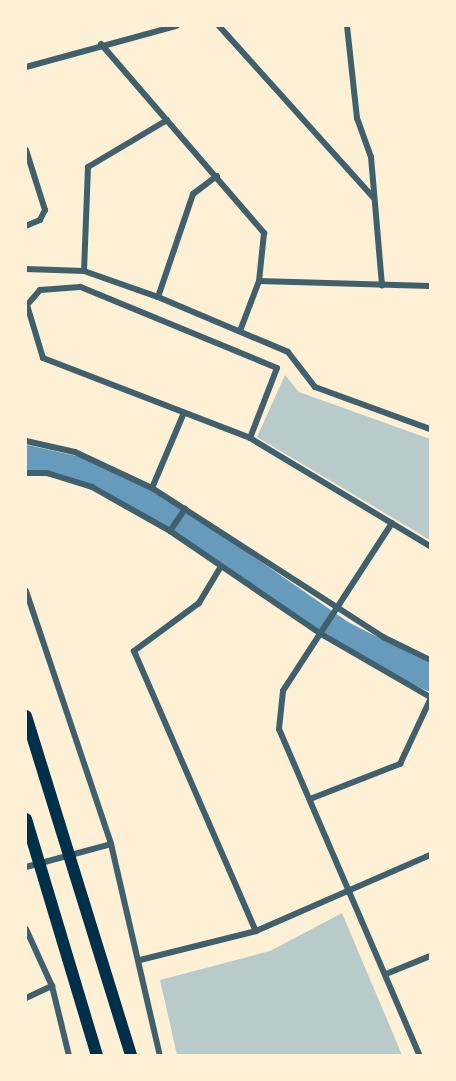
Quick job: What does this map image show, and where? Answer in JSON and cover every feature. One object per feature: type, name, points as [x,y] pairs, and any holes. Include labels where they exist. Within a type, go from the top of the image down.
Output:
[{"type":"highway","points":[[26,716],[131,1056]]},
{"type":"highway","points":[[26,819],[97,1056]]},
{"type":"street","points":[[26,67],[101,44],[177,26]]},
{"type":"street","points":[[219,26],[373,198]]},
{"type":"street","points":[[348,26],[357,118],[371,157],[382,286]]},
{"type":"street","points":[[101,44],[264,233],[259,281],[240,331]]},
{"type":"street","points":[[84,271],[88,167],[167,120]]},
{"type":"street","points":[[26,151],[45,210],[40,220],[26,226]]},
{"type":"street","points":[[158,297],[193,194],[217,177]]},
{"type":"street","points":[[26,269],[84,271],[158,297],[288,352],[315,387],[430,429]]},
{"type":"street","points":[[259,281],[430,286]]},
{"type":"street","points":[[250,438],[277,368],[80,287],[40,290],[27,305],[43,358],[183,415],[250,438],[430,546]]},
{"type":"street","points":[[152,488],[183,415]]},
{"type":"street","points":[[26,441],[75,452],[152,488],[383,637],[430,660]]},
{"type":"street","points":[[26,473],[47,473],[92,488],[170,531],[220,568],[321,634],[430,698],[400,764],[310,799]]},
{"type":"street","points":[[170,531],[185,509]]},
{"type":"street","points":[[392,523],[283,692],[279,729],[420,1056]]},
{"type":"street","points":[[220,568],[200,603],[134,651],[256,931]]},
{"type":"street","points":[[26,591],[111,844],[140,960],[160,1056]]},
{"type":"street","points":[[26,867],[111,844]]},
{"type":"street","points":[[140,960],[256,931],[430,855]]},
{"type":"street","points":[[26,929],[28,941],[52,986],[69,1056]]},
{"type":"street","points":[[386,974],[430,956]]},
{"type":"street","points":[[26,998],[52,986]]},
{"type":"shaded area","points":[[285,375],[299,392],[430,439],[430,540],[257,437]]},
{"type":"shaded area","points":[[342,913],[402,1055],[177,1055],[160,980],[270,951]]},
{"type":"waterway","points":[[26,458],[93,473],[163,510],[341,633],[430,678]]}]
